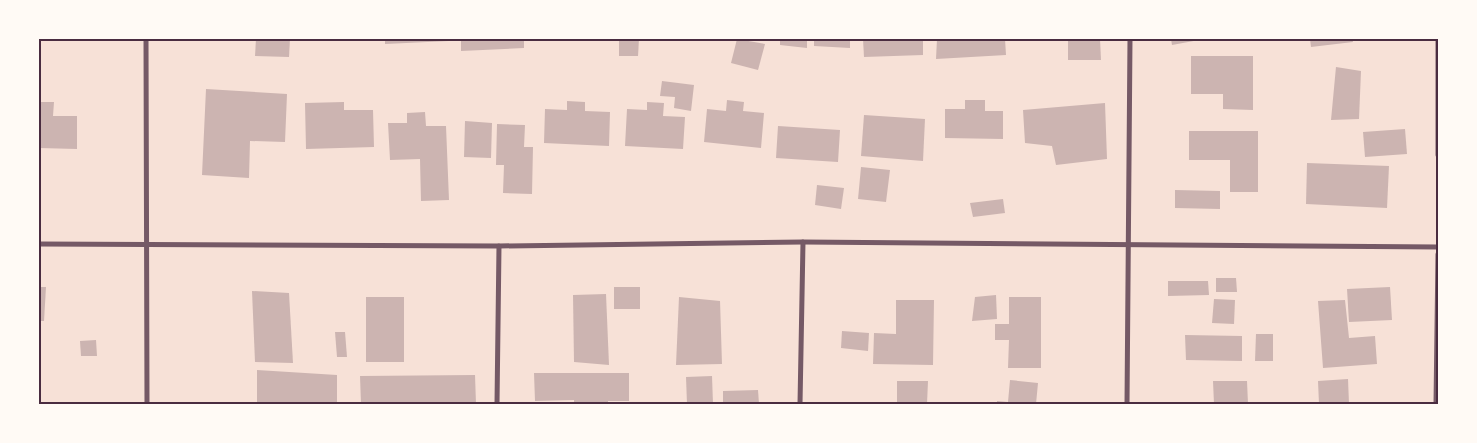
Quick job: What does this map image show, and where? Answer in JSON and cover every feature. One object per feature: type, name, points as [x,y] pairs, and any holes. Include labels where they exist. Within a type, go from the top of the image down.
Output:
[{"type":"street","points":[[146,39],[147,404]]},
{"type":"street","points":[[1127,404],[1130,39]]},
{"type":"street","points":[[1438,39],[1438,155]]},
{"type":"street","points":[[39,244],[500,246],[803,242],[1438,247]]},
{"type":"street","points":[[800,404],[803,242]]},
{"type":"street","points":[[497,404],[500,246]]},
{"type":"street","points":[[1436,404],[1438,254]]},
{"type":"building","points":[[256,39],[290,39],[289,57],[255,56]]},
{"type":"building","points":[[385,39],[449,39],[449,41],[385,44]]},
{"type":"building","points":[[461,39],[524,39],[524,48],[461,51]]},
{"type":"building","points":[[619,39],[639,39],[638,56],[619,56]]},
{"type":"building","points":[[737,39],[765,44],[758,70],[731,63]]},
{"type":"building","points":[[780,39],[807,39],[807,48],[780,45]]},
{"type":"building","points":[[814,39],[850,39],[850,48],[814,46]]},
{"type":"building","points":[[863,39],[923,39],[923,55],[864,57]]},
{"type":"building","points":[[937,39],[1005,39],[1006,55],[936,59]]},
{"type":"building","points":[[1068,39],[1100,39],[1101,60],[1068,60]]},
{"type":"building","points":[[1171,39],[1199,39],[1199,40],[1172,45]]},
{"type":"building","points":[[1310,39],[1352,39],[1353,42],[1311,47]]},
{"type":"building","points":[[1191,56],[1253,56],[1253,110],[1223,109],[1223,94],[1191,94]]},
{"type":"building","points":[[1336,67],[1361,71],[1359,119],[1331,120]]},
{"type":"building","points":[[662,81],[694,85],[691,111],[674,108],[675,97],[660,96]]},
{"type":"building","points":[[206,89],[287,94],[285,142],[250,141],[249,178],[202,175]]},
{"type":"building","points":[[727,100],[744,102],[743,111],[764,113],[761,148],[704,142],[707,109],[726,111]]},
{"type":"building","points":[[965,100],[985,100],[985,111],[1003,111],[1003,139],[945,138],[945,109],[965,109]]},
{"type":"building","points":[[567,101],[585,102],[585,111],[610,112],[609,146],[544,143],[545,109],[567,110]]},
{"type":"building","points":[[39,102],[54,102],[53,116],[77,116],[77,149],[39,148]]},
{"type":"building","points":[[344,102],[344,110],[373,110],[374,147],[306,149],[305,103]]},
{"type":"building","points":[[647,102],[664,103],[663,116],[685,117],[683,149],[625,146],[627,109],[647,110]]},
{"type":"building","points":[[1105,103],[1107,159],[1056,165],[1052,146],[1025,143],[1023,110]]},
{"type":"building","points":[[425,112],[426,126],[446,126],[449,200],[421,201],[420,159],[390,160],[388,123],[407,123],[407,113]]},
{"type":"building","points":[[864,115],[925,119],[923,161],[861,156]]},
{"type":"building","points":[[465,121],[492,123],[491,158],[464,157]]},
{"type":"building","points":[[497,124],[525,125],[524,147],[533,147],[532,194],[503,193],[504,165],[496,165]]},
{"type":"building","points":[[778,126],[840,130],[838,162],[776,158]]},
{"type":"building","points":[[1405,129],[1407,154],[1365,157],[1363,132]]},
{"type":"building","points":[[1189,131],[1258,131],[1258,192],[1230,192],[1230,160],[1189,160]]},
{"type":"building","points":[[1307,163],[1389,166],[1387,208],[1306,204]]},
{"type":"building","points":[[861,167],[890,170],[886,202],[858,199]]},
{"type":"building","points":[[817,185],[844,188],[841,209],[815,205]]},
{"type":"building","points":[[1175,190],[1220,191],[1220,209],[1175,208]]},
{"type":"building","points":[[1003,199],[1005,213],[973,217],[970,203]]},
{"type":"building","points":[[1216,278],[1236,278],[1237,292],[1216,292]]},
{"type":"building","points":[[1168,281],[1208,281],[1209,295],[1168,296]]},
{"type":"building","points":[[39,287],[46,287],[44,321],[39,321]]},
{"type":"building","points":[[614,287],[640,287],[640,309],[614,309]]},
{"type":"building","points":[[1390,287],[1392,320],[1349,322],[1347,289]]},
{"type":"building","points":[[252,291],[289,293],[293,363],[255,362]]},
{"type":"building","points":[[606,294],[609,365],[574,362],[573,295]]},
{"type":"building","points":[[996,295],[997,319],[972,321],[975,297]]},
{"type":"building","points":[[366,297],[404,297],[404,362],[366,362]]},
{"type":"building","points":[[679,297],[720,301],[722,364],[676,365]]},
{"type":"building","points":[[1009,297],[1041,297],[1041,368],[1008,368],[1009,340],[995,340],[995,324],[1009,324]]},
{"type":"building","points":[[1214,299],[1235,300],[1234,324],[1212,323]]},
{"type":"building","points":[[896,300],[934,300],[933,365],[873,364],[874,333],[896,334]]},
{"type":"building","points":[[1345,300],[1349,338],[1375,336],[1377,364],[1323,368],[1318,301]]},
{"type":"building","points":[[842,331],[869,333],[868,351],[841,348]]},
{"type":"building","points":[[335,332],[345,332],[347,357],[337,357]]},
{"type":"building","points":[[1256,334],[1273,334],[1273,361],[1255,361]]},
{"type":"building","points":[[1185,335],[1242,336],[1242,361],[1186,360]]},
{"type":"building","points":[[96,340],[97,356],[81,356],[80,341]]},
{"type":"building","points":[[257,370],[337,375],[337,404],[257,404]]},
{"type":"building","points":[[534,373],[629,373],[629,401],[608,401],[608,404],[574,404],[574,400],[535,401]]},
{"type":"building","points":[[475,375],[476,404],[361,404],[360,376]]},
{"type":"building","points":[[712,376],[713,404],[687,404],[686,377]]},
{"type":"building","points":[[1348,379],[1349,404],[1319,404],[1318,381]]},
{"type":"building","points":[[1010,380],[1038,383],[1036,404],[997,404],[997,401],[1008,402]]},
{"type":"building","points":[[897,381],[928,381],[927,404],[897,404]]},
{"type":"building","points":[[1213,381],[1247,381],[1248,404],[1214,404]]},
{"type":"building","points":[[758,390],[759,404],[723,404],[723,391]]}]
